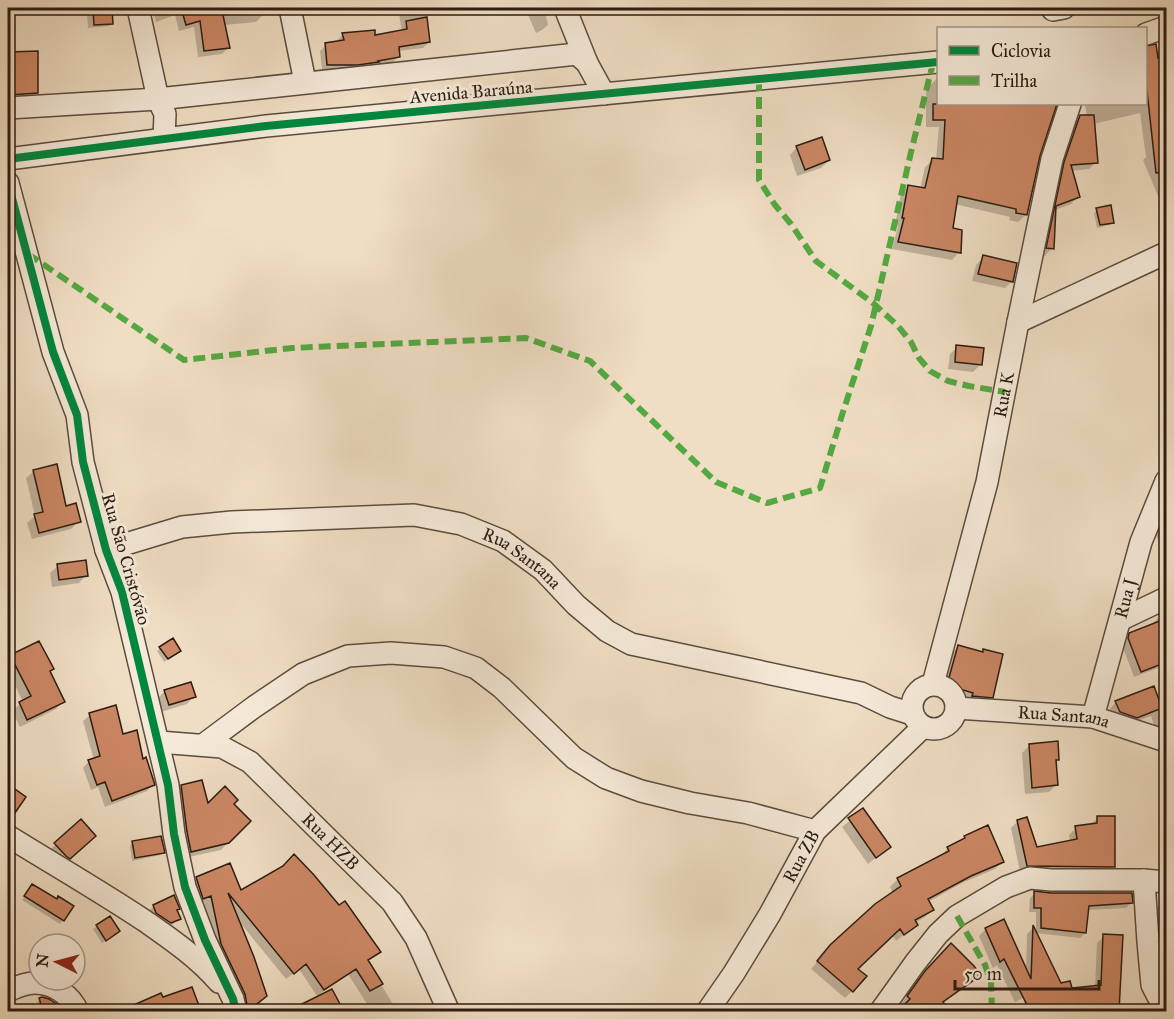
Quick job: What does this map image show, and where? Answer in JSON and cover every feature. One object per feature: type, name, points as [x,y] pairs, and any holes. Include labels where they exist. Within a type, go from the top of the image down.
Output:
[{"type":"street","points":[[138,8],[158,99],[165,114],[164,139]]},
{"type":"street","points":[[290,8],[305,82]]},
{"type":"street","points":[[565,8],[587,63],[604,94]]},
{"type":"street","points":[[1147,33],[1167,27]]},
{"type":"street","name":"Avenida Baraúna","points":[[8,108],[158,99],[577,54],[587,63]]},
{"type":"street","name":"Avenida Baraúna","points":[[8,159],[266,126],[937,62]]},
{"type":"street","name":"Rua K","points":[[933,684],[987,482],[1052,159],[1070,105]]},
{"type":"street","name":"Rua São Cristóvão","points":[[8,183],[53,352],[77,415],[83,462],[106,550],[122,592],[159,742],[185,887],[235,1005]]},
{"type":"street","points":[[1018,321],[1167,253]]},
{"type":"street","name":"Rua J","points":[[1093,717],[1141,542],[1167,481]]},
{"type":"street","name":"Rua Santana","points":[[106,550],[182,527],[232,522],[414,514],[461,524],[503,542],[543,570],[576,604],[607,631],[631,644],[861,693],[918,720]]},
{"type":"street","points":[[1120,620],[1167,598]]},
{"type":"street","points":[[203,745],[303,674],[348,656],[392,652],[444,657],[476,668],[502,688],[574,758],[606,777],[642,791],[690,803],[748,813],[815,831]]},
{"type":"street","points":[[933,684],[950,691],[955,699],[956,708],[949,724],[932,729],[918,720],[911,703],[915,693],[933,684]]},
{"type":"street","name":"Rua Santana","points":[[956,708],[1093,717],[1167,741]]},
{"type":"street","name":"Rua ZB","points":[[707,1011],[734,973],[770,914],[815,831],[918,720]]},
{"type":"street","name":"Rua HZB","points":[[159,742],[222,747],[250,762],[392,902],[416,938],[449,1011]]},
{"type":"street","points":[[8,836],[184,947],[211,972],[235,1005]]},
{"type":"street","points":[[880,1011],[938,934],[957,916],[1006,887],[1030,878],[1167,882]]},
{"type":"street","points":[[1144,880],[1152,985],[1166,1011]]},
{"type":"street","points":[[8,991],[35,983],[49,985],[65,994],[78,1011]]},
{"type":"building","points":[[112,8],[113,24],[94,25],[93,9]]},
{"type":"building","points":[[181,8],[232,8],[233,12],[223,15],[230,48],[204,51],[200,21],[186,25]]},
{"type":"building","points":[[427,17],[430,42],[399,47],[400,57],[358,65],[327,65],[325,43],[344,40],[342,33],[375,30],[375,35],[407,29],[406,21]]},
{"type":"building","points":[[1156,44],[1158,58],[1167,56],[1167,172],[1156,173],[1147,91],[1147,46]]},
{"type":"building","points":[[38,51],[38,93],[9,95],[8,52]]},
{"type":"building","points":[[933,104],[1057,105],[1040,156],[1027,215],[1016,213],[1016,209],[958,196],[953,228],[962,230],[961,253],[898,242],[908,185],[925,188],[932,158],[943,159],[945,120],[933,120]]},
{"type":"building","points":[[1080,115],[1094,115],[1098,163],[1071,165],[1080,197],[1056,206],[1054,249],[1046,248],[1064,162]]},
{"type":"building","points":[[822,137],[830,160],[805,170],[796,146]]},
{"type":"building","points":[[1111,205],[1114,223],[1100,225],[1096,208]]},
{"type":"building","points":[[983,255],[1017,263],[1013,282],[978,274]]},
{"type":"building","points":[[956,345],[984,348],[982,365],[955,362]]},
{"type":"building","points":[[57,464],[66,506],[76,503],[81,522],[39,533],[34,514],[43,512],[33,470]]},
{"type":"building","points":[[86,560],[88,576],[59,580],[57,564]]},
{"type":"building","points":[[1167,618],[1167,662],[1141,672],[1128,638],[1129,633]]},
{"type":"building","points":[[173,638],[181,651],[168,659],[159,647]]},
{"type":"building","points":[[39,641],[54,669],[50,671],[65,702],[27,720],[19,702],[31,696],[10,655]]},
{"type":"building","points":[[958,645],[983,652],[983,649],[1003,654],[993,698],[972,696],[973,693],[947,685]]},
{"type":"building","points":[[191,682],[196,697],[169,705],[164,690]]},
{"type":"building","points":[[1154,686],[1162,708],[1137,718],[1120,712],[1115,701]]},
{"type":"building","points":[[116,705],[123,734],[137,730],[143,759],[146,757],[155,785],[112,801],[105,782],[97,785],[88,760],[100,756],[89,713]]},
{"type":"building","points":[[1058,741],[1059,760],[1056,760],[1058,785],[1032,788],[1029,744]]},
{"type":"building","points":[[202,780],[208,803],[225,786],[238,800],[234,804],[251,821],[229,843],[191,852],[181,785]]},
{"type":"building","points":[[8,784],[26,797],[8,823]]},
{"type":"building","points":[[863,808],[891,847],[876,858],[848,818]]},
{"type":"building","points":[[1097,816],[1115,816],[1115,867],[1027,866],[1017,820],[1027,817],[1037,847],[1077,839],[1075,826],[1097,823]]},
{"type":"building","points":[[81,819],[96,836],[70,859],[54,843]]},
{"type":"building","points":[[988,825],[1004,862],[971,876],[928,899],[934,910],[915,920],[918,925],[904,935],[900,929],[858,969],[867,976],[853,992],[817,961],[830,945],[875,904],[901,886],[897,878],[949,851],[947,847]]},
{"type":"building","points":[[161,836],[165,853],[135,858],[132,841]]},
{"type":"building","points":[[294,854],[339,905],[345,901],[381,952],[368,960],[383,984],[370,991],[356,969],[324,990],[306,964],[294,974],[228,893],[267,996],[248,1011],[245,994],[221,944],[211,896],[203,899],[196,877],[230,863],[241,890],[283,866]]},
{"type":"building","points":[[32,884],[74,906],[64,921],[24,896]]},
{"type":"building","points":[[1034,891],[1132,893],[1133,903],[1089,906],[1086,933],[1041,928],[1041,908],[1034,908]]},
{"type":"building","points":[[174,895],[180,909],[177,910],[181,919],[171,923],[156,913],[153,905]]},
{"type":"building","points":[[110,916],[120,931],[106,941],[96,925]]},
{"type":"building","points":[[1004,919],[1031,979],[1033,925],[1061,983],[1070,981],[1072,988],[1101,985],[1103,934],[1123,935],[1119,1011],[1030,1011],[1004,959],[1000,962],[985,928]]},
{"type":"building","points":[[951,943],[981,975],[943,1002],[951,1011],[898,1011],[910,999],[907,996],[925,971]]},
{"type":"building","points":[[192,987],[201,1011],[120,1011],[161,993],[163,997]]},
{"type":"building","points":[[332,989],[341,1006],[330,1011],[288,1011]]},
{"type":"building","points":[[42,997],[58,1005],[61,1011],[43,1011],[39,998]]},
{"type":"marked path","points":[[28,254],[184,360],[292,348],[526,338],[590,361],[716,482],[767,503],[820,488],[871,326],[933,63]]},
{"type":"marked path","points":[[759,79],[759,180],[816,261],[873,303],[898,326],[930,371],[948,381],[1005,392]]},
{"type":"marked path","points":[[957,916],[985,965],[991,982],[992,1012]]},
{"type":"cycle path","points":[[8,159],[266,126],[937,62]]},
{"type":"cycle path","points":[[8,183],[53,352],[77,415],[83,462],[106,550],[122,592],[168,785],[174,834],[185,887],[205,940],[233,999],[236,1012]]}]
